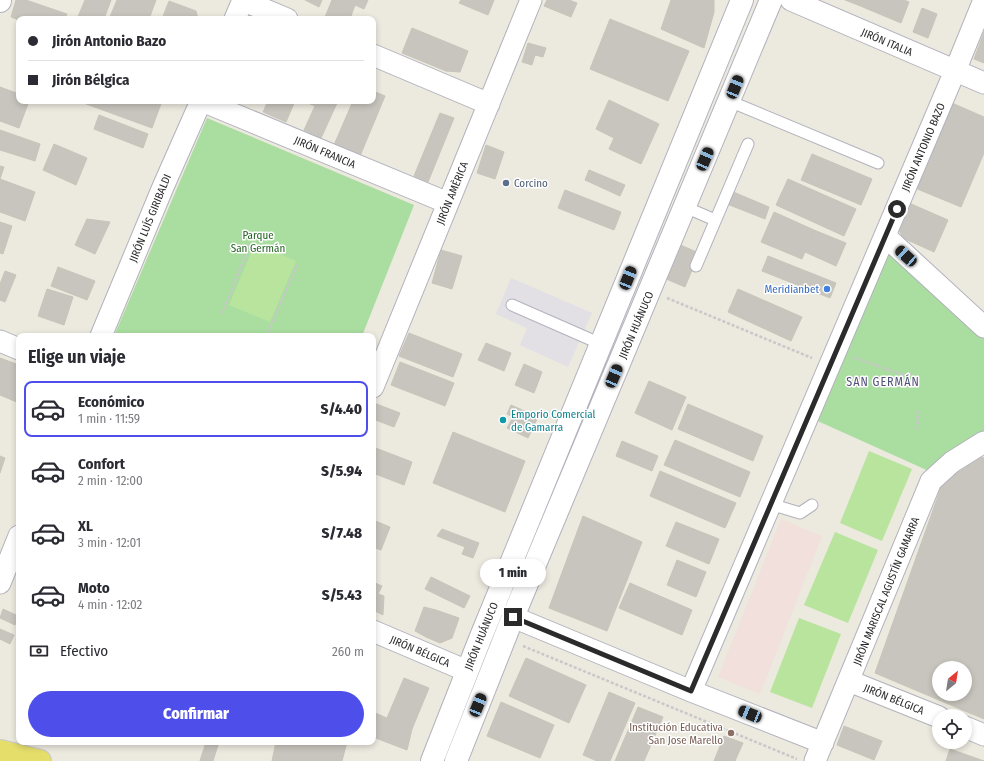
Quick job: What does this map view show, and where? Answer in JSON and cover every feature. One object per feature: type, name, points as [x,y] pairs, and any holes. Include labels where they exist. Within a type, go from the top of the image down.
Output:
[{"type":"main road","points":[[0,751],[38,761]]},
{"type":"street","points":[[236,16],[242,0],[280,16]]},
{"type":"street","name":"JIRÓN AMÈRICA","points":[[376,380],[531,0]]},
{"type":"street","name":"JIRÓN HUÁNUCO","points":[[432,761],[742,0]]},
{"type":"street","name":"JIRÓN HUÁNUCO","points":[[456,761],[513,617],[771,0]]},
{"type":"street","name":"JIRÓN ITALIA","points":[[791,0],[984,83]]},
{"type":"street","name":"JIRÓN ANTONIO BAZO","points":[[691,691],[984,0]]},
{"type":"street","points":[[376,56],[488,104]]},
{"type":"street","name":"JIRÓN LUÍS GIRIBALDI","points":[[102,333],[162,187],[201,104]]},
{"type":"street","name":"JIRÓN FRANCIA","points":[[209,104],[448,203]]},
{"type":"street","points":[[687,136],[710,146]]},
{"type":"street","points":[[885,236],[984,327]]},
{"type":"street","points":[[0,341],[16,348]]},
{"type":"street","name":"JIRÓN MARISCAL AGUSTÍN GAMARRA","points":[[813,755],[849,681],[931,481],[952,462],[984,442]]},
{"type":"street","points":[[0,583],[16,543]]},
{"type":"street","points":[[513,617],[691,691],[813,755]]},
{"type":"street","name":"JIRÓN BÉLGICA","points":[[376,632],[467,672]]},
{"type":"street","name":"JIRÓN BÉLGICA","points":[[849,681],[932,714]]},
{"type":"street","points":[[972,730],[984,735]]},
{"type":"lane","points":[[729,101],[878,163]]},
{"type":"lane","points":[[696,266],[748,144]]},
{"type":"lane","points":[[685,207],[715,220]]},
{"type":"lane","points":[[512,305],[601,344]]},
{"type":"lane","points":[[770,504],[800,513],[812,505]]},
{"type":"path","points":[[222,312],[250,245]]},
{"type":"path","points":[[268,332],[298,264]]},
{"type":"path","points":[[650,291],[830,366]]},
{"type":"path","points":[[848,355],[903,375],[911,374]]},
{"type":"path","points":[[917,429],[918,410]]},
{"type":"path","points":[[519,644],[813,755]]},
{"type":"shaded area","points":[[511,278],[592,313],[568,367],[520,345],[527,328],[496,314]]},
{"type":"shaded area","points":[[781,519],[822,536],[760,694],[718,677]]},
{"type":"green space","name":"Parque San Germán","points":[[207,118],[414,205],[363,333],[115,333]]},
{"type":"green space","points":[[255,243],[296,261],[270,322],[229,305]]},
{"type":"green space","points":[[885,244],[984,335],[984,431],[931,472],[811,418]]},
{"type":"green space","points":[[869,451],[912,469],[882,541],[840,523]]},
{"type":"green space","points":[[835,532],[878,550],[848,623],[804,605]]},
{"type":"green space","points":[[799,618],[841,634],[812,708],[770,692]]},
{"type":"building","points":[[16,0],[26,0],[67,14],[66,16],[16,16],[16,19],[11,17]]},
{"type":"building","points":[[85,0],[111,0],[105,16],[78,16]]},
{"type":"building","points":[[117,0],[156,0],[150,16],[110,16]]},
{"type":"building","points":[[305,0],[322,0],[319,7]]},
{"type":"building","points":[[332,0],[368,0],[364,9],[355,5],[351,16],[325,16]]},
{"type":"building","points":[[461,0],[494,0],[488,15],[459,3]]},
{"type":"building","points":[[547,0],[569,0],[577,3],[571,17],[544,6]]},
{"type":"building","points":[[671,0],[714,0],[714,12],[704,48],[661,29]]},
{"type":"building","points":[[845,0],[860,0],[858,5]]},
{"type":"building","points":[[860,0],[904,0],[909,2],[901,23],[858,5]]},
{"type":"building","points":[[169,1],[196,11],[197,16],[163,16]]},
{"type":"building","points":[[922,8],[937,14],[928,38],[913,32]]},
{"type":"building","points":[[610,19],[689,51],[668,101],[590,69]]},
{"type":"building","points":[[412,28],[468,51],[460,72],[446,71],[402,53]]},
{"type":"building","points":[[984,32],[984,63],[974,59]]},
{"type":"building","points":[[528,43],[546,48],[543,57],[535,55],[532,65],[522,62]]},
{"type":"building","points":[[0,87],[16,93],[16,104],[28,104],[19,128],[0,121]]},
{"type":"building","points":[[376,92],[385,96],[360,156],[334,145],[352,104],[376,104]]},
{"type":"building","points":[[609,100],[659,124],[641,164],[609,149],[614,138],[596,129]]},
{"type":"building","points":[[952,103],[984,117],[984,153],[961,207],[915,188]]},
{"type":"building","points":[[86,104],[161,104],[152,128]]},
{"type":"building","points":[[267,104],[294,104],[286,122],[263,112]]},
{"type":"building","points":[[310,104],[337,104],[321,138],[304,130],[315,106]]},
{"type":"building","points":[[440,113],[454,118],[428,182],[414,176]]},
{"type":"building","points":[[99,115],[148,134],[143,148],[94,129]]},
{"type":"building","points":[[0,130],[40,144],[35,161],[0,150]]},
{"type":"building","points":[[54,144],[87,158],[76,185],[43,170]]},
{"type":"building","points":[[486,145],[504,152],[495,179],[477,173]]},
{"type":"building","points":[[812,154],[872,179],[861,205],[801,180]]},
{"type":"building","points":[[0,166],[4,167],[0,179]]},
{"type":"building","points":[[589,170],[625,185],[620,196],[585,180]]},
{"type":"building","points":[[0,179],[35,192],[25,221],[0,212]]},
{"type":"building","points":[[788,179],[856,209],[844,236],[776,205]]},
{"type":"building","points":[[565,190],[621,212],[614,230],[558,208]]},
{"type":"building","points":[[731,191],[769,207],[765,219],[727,204]]},
{"type":"building","points":[[909,203],[948,220],[934,252],[903,238],[898,228]]},
{"type":"building","points":[[774,212],[814,230],[802,259],[761,242]]},
{"type":"building","points":[[87,219],[110,222],[95,254],[75,245]]},
{"type":"building","points":[[0,222],[12,226],[3,254],[0,253]]},
{"type":"building","points":[[814,230],[846,243],[836,266],[805,252]]},
{"type":"building","points":[[678,244],[699,253],[685,287],[664,278]]},
{"type":"building","points":[[441,250],[462,256],[452,289],[432,283]]},
{"type":"building","points":[[768,256],[836,283],[830,298],[762,271]]},
{"type":"building","points":[[58,267],[95,281],[87,300],[51,286]]},
{"type":"building","points":[[5,271],[16,275],[5,302],[0,300],[0,284]]},
{"type":"building","points":[[47,289],[73,297],[64,325],[38,316]]},
{"type":"building","points":[[738,289],[802,317],[791,341],[728,312]]},
{"type":"building","points":[[409,333],[462,354],[453,377],[399,356]]},
{"type":"building","points":[[486,343],[511,353],[504,371],[478,360]]},
{"type":"building","points":[[0,358],[16,364],[16,402],[0,395]]},
{"type":"building","points":[[400,362],[454,383],[445,406],[391,385]]},
{"type":"building","points":[[524,364],[542,372],[534,393],[515,385]]},
{"type":"building","points":[[649,381],[686,397],[672,430],[635,413]]},
{"type":"building","points":[[376,404],[400,413],[394,427],[376,420]]},
{"type":"building","points":[[688,404],[763,436],[753,461],[678,429]]},
{"type":"building","points":[[511,405],[538,417],[528,438],[507,428],[513,417],[507,414]]},
{"type":"building","points":[[453,432],[525,461],[505,512],[433,483]]},
{"type":"building","points":[[675,440],[750,472],[740,497],[664,465]]},
{"type":"building","points":[[622,441],[658,456],[652,471],[616,456]]},
{"type":"building","points":[[376,448],[412,462],[404,485],[376,474]]},
{"type":"building","points":[[0,456],[5,458],[0,473]]},
{"type":"building","points":[[982,457],[984,458],[984,719],[972,714],[972,709],[960,709],[941,701],[972,701],[972,661],[932,661],[932,697],[875,673],[943,482]]},
{"type":"building","points":[[660,471],[736,503],[725,528],[650,496]]},
{"type":"building","points":[[583,516],[642,542],[607,631],[549,608]]},
{"type":"building","points":[[376,521],[390,527],[381,550],[376,548]]},
{"type":"building","points":[[676,522],[719,539],[709,564],[666,546]]},
{"type":"building","points":[[442,529],[479,543],[473,558],[462,554],[465,547],[437,536]]},
{"type":"building","points":[[677,560],[706,572],[696,597],[667,585]]},
{"type":"building","points":[[431,577],[470,596],[464,608],[425,589]]},
{"type":"building","points":[[376,583],[382,586],[378,594],[384,596],[383,615],[376,612]]},
{"type":"building","points":[[630,583],[692,610],[682,635],[619,608]]},
{"type":"building","points":[[424,607],[436,610],[426,637],[415,631]]},
{"type":"building","points":[[3,609],[16,615],[15,625],[0,618]]},
{"type":"building","points":[[436,610],[459,618],[452,638],[440,643],[426,637]]},
{"type":"building","points":[[0,629],[14,635],[10,644],[0,639]]},
{"type":"building","points":[[526,658],[586,685],[569,723],[509,696]]},
{"type":"building","points":[[404,678],[429,688],[412,729],[387,718]]},
{"type":"building","points":[[609,692],[635,703],[610,761],[597,761],[583,755]]},
{"type":"building","points":[[501,702],[554,725],[540,758],[487,736]]},
{"type":"building","points":[[638,707],[663,717],[644,761],[615,761]]},
{"type":"building","points":[[376,713],[412,729],[407,750],[376,738]]},
{"type":"building","points":[[844,726],[882,741],[874,760],[837,745]]},
{"type":"building","points":[[724,736],[743,743],[735,761],[714,761]]},
{"type":"building","points":[[205,745],[218,745],[213,761],[200,761]]},
{"type":"building","points":[[275,745],[346,745],[342,761],[272,761]]},
{"type":"building","points":[[950,749],[984,761],[946,761]]},
{"type":"place","name":"Corcino","points":[[506,183]]},
{"type":"place","name":"Meridianbet","points":[[827,289]]},
{"type":"place","name":"Emporio Comercial de Gamarra","points":[[503,420]]},
{"type":"place","name":"Institución Educativa San Jose Marello","points":[[731,733]]},
{"type":"district","name":"SAN GERMÁN","points":[[883,382]]},
{"type":"route","points":[[513,617],[691,691],[897,209]]}]
